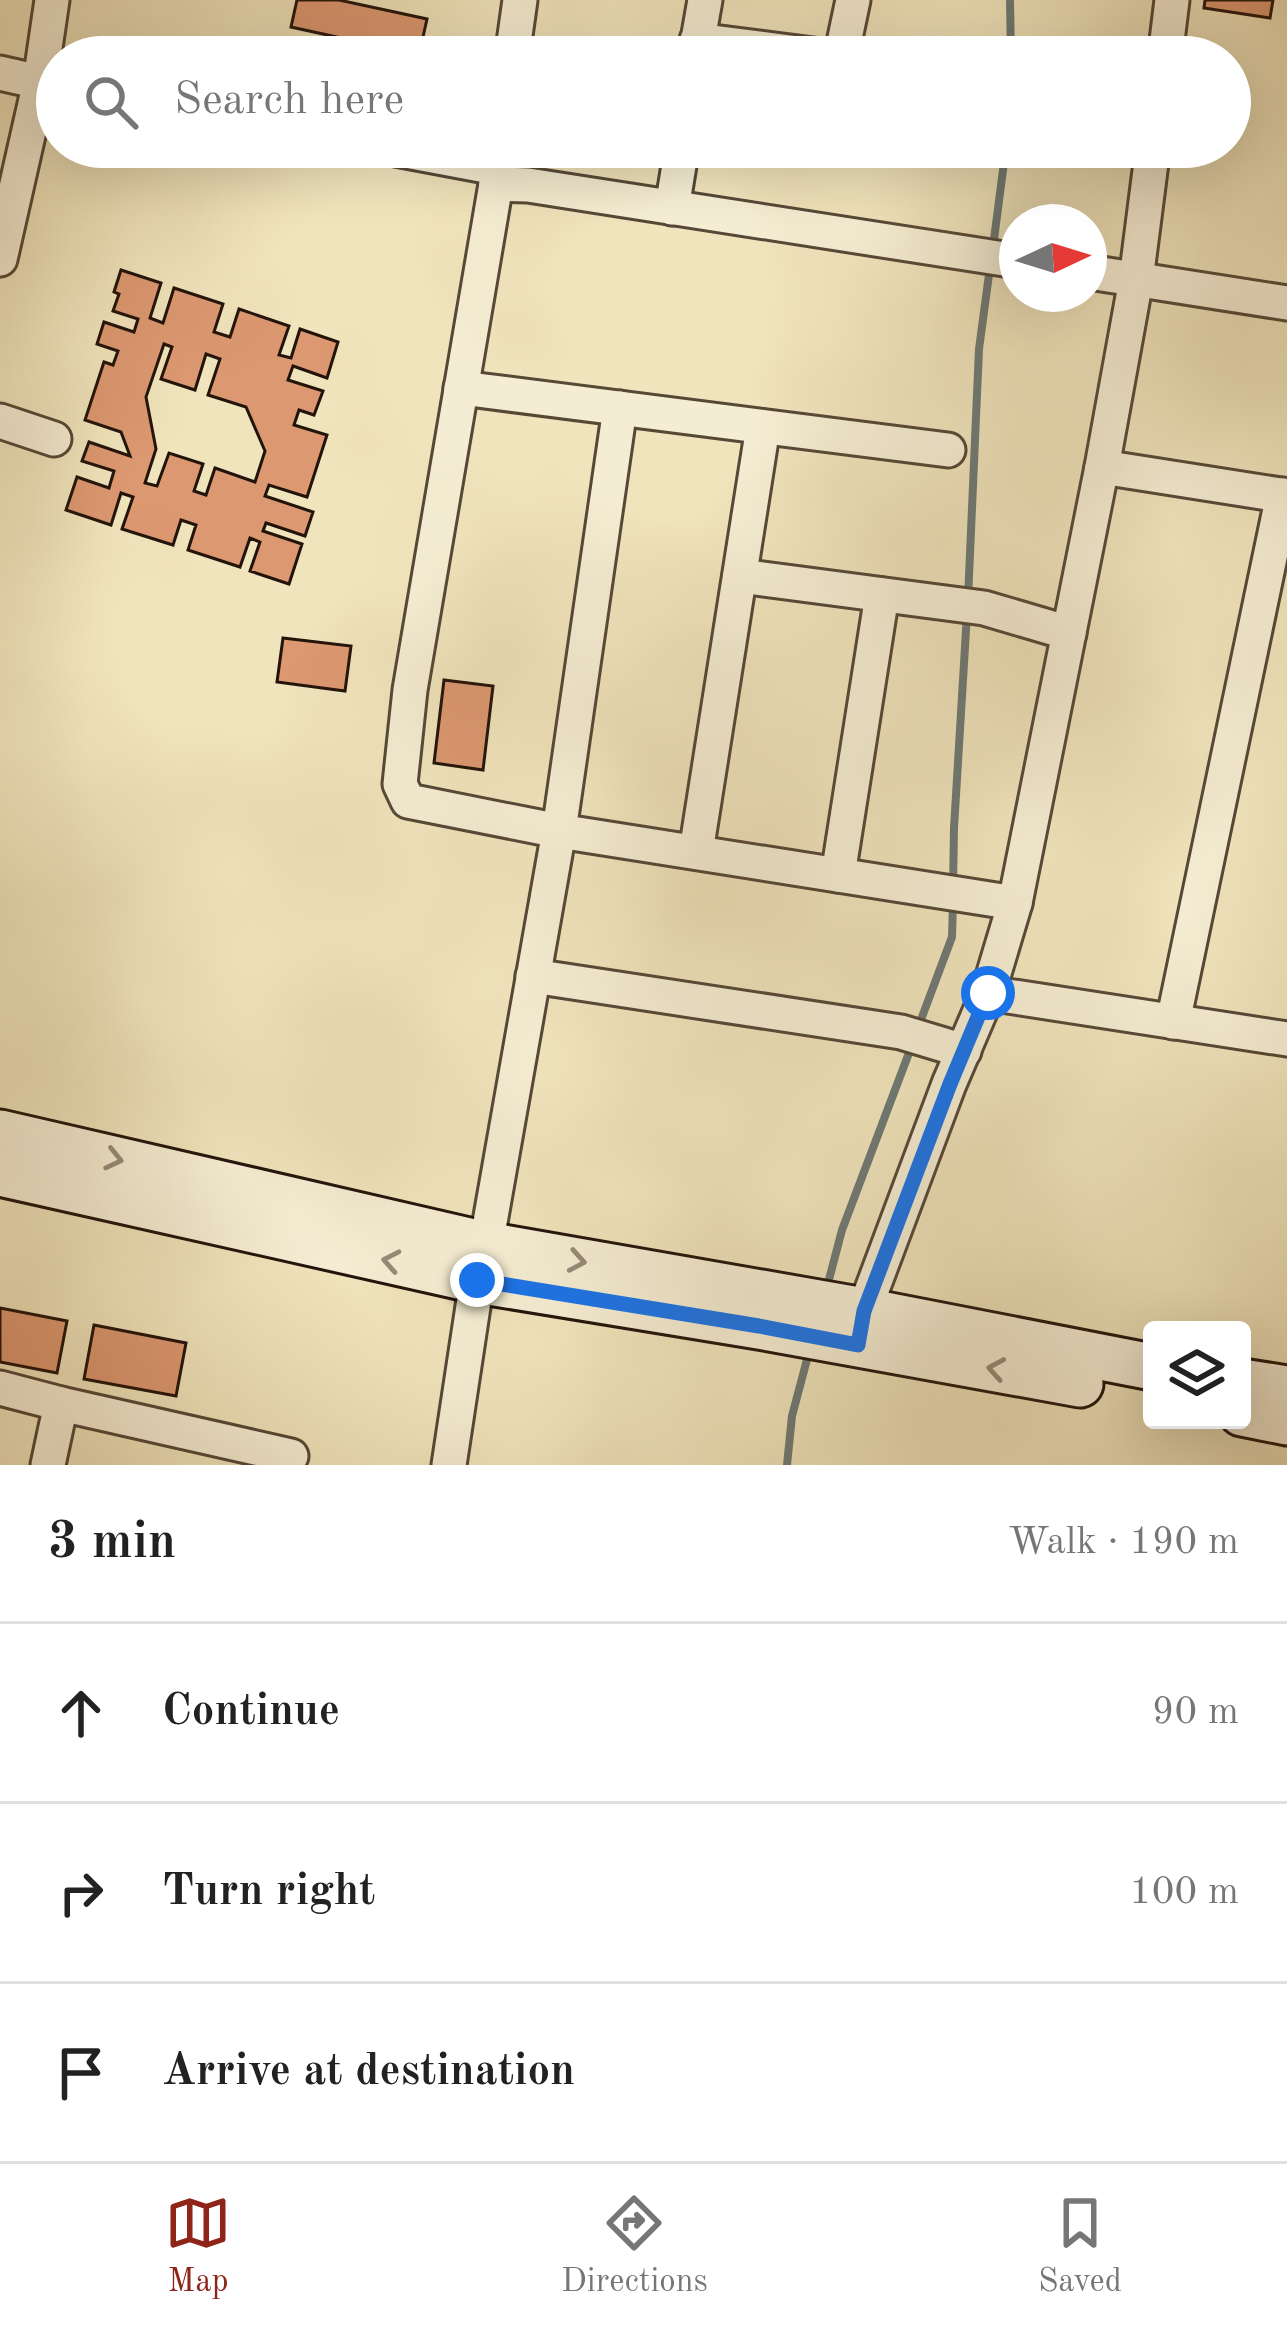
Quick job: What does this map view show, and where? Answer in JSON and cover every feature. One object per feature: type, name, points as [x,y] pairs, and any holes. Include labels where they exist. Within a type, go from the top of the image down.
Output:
[{"type":"street","points":[[50,36],[52,0]]},
{"type":"street","points":[[515,36],[520,0]]},
{"type":"street","points":[[698,36],[705,0]]},
{"type":"street","points":[[845,36],[853,0]]},
{"type":"street","points":[[1168,36],[1172,0]]},
{"type":"street","points":[[0,74],[36,82]]},
{"type":"street","points":[[0,259],[36,128]]},
{"type":"street","points":[[498,168],[410,690],[400,784],[408,800],[559,831],[1015,903]]},
{"type":"street","points":[[501,168],[528,185],[999,258]]},
{"type":"street","points":[[673,208],[679,168]]},
{"type":"street","points":[[832,1322],[964,1051],[988,993],[1015,903],[1102,467],[1151,168]]},
{"type":"street","points":[[1107,275],[1287,303]]},
{"type":"street","points":[[461,388],[948,450]]},
{"type":"street","points":[[449,1465],[559,831],[620,408]]},
{"type":"street","points":[[0,421],[54,439]]},
{"type":"street","points":[[696,852],[764,427]]},
{"type":"street","points":[[1102,467],[1285,496],[1271,630],[1173,1022]]},
{"type":"street","points":[[740,576],[969,606],[1069,633]]},
{"type":"street","points":[[838,875],[883,595]]},
{"type":"street","points":[[533,976],[913,1035],[964,1051]]},
{"type":"street","points":[[988,993],[1287,1039]]},
{"type":"street","points":[[0,1133],[482,1262]]},
{"type":"street","points":[[0,1173],[832,1322],[1143,1365]]},
{"type":"street","points":[[832,1322],[1143,1395]]},
{"type":"street","points":[[1251,1383],[1287,1389]]},
{"type":"street","points":[[0,1388],[291,1456]]},
{"type":"street","points":[[48,1465],[62,1404]]},
{"type":"street","points":[[1251,1416],[1287,1422]]},
{"type":"building","points":[[297,0],[339,0],[427,19],[423,36],[332,36],[291,27]]},
{"type":"building","points":[[1205,0],[1273,0],[1270,18],[1204,8]]},
{"type":"building","points":[[121,270],[161,283],[150,318],[163,323],[174,288],[223,304],[214,332],[230,337],[239,309],[289,326],[279,355],[291,358],[300,329],[338,342],[327,378],[293,366],[288,380],[323,391],[314,415],[299,410],[294,425],[327,435],[307,497],[269,485],[265,496],[313,512],[305,536],[266,523],[263,531],[302,544],[289,584],[250,571],[260,542],[250,538],[240,567],[188,550],[196,525],[181,520],[173,545],[122,529],[133,497],[121,493],[111,525],[66,510],[77,477],[109,488],[114,471],[82,461],[89,442],[130,456],[121,432],[85,420],[104,362],[113,365],[118,351],[97,344],[104,322],[134,332],[138,319],[113,311],[119,294],[114,292]],"holes":[[[164,344],[172,347],[161,379],[195,390],[206,354],[220,359],[208,395],[246,407],[265,451],[255,482],[215,468],[206,495],[194,491],[203,464],[169,453],[157,486],[145,483],[156,449],[146,397]]]},
{"type":"building","points":[[283,638],[351,646],[345,691],[277,682]]},
{"type":"building","points":[[444,680],[493,686],[483,770],[434,763]]},
{"type":"building","points":[[0,1308],[67,1321],[57,1373],[0,1362]]},
{"type":"building","points":[[94,1325],[186,1343],[176,1396],[84,1379]]},
{"type":"waterway","points":[[1010,0],[1011,36]]},
{"type":"waterway","points":[[993,247],[1003,168]]},
{"type":"waterway","points":[[968,599],[979,349],[990,267]]},
{"type":"waterway","points":[[953,887],[967,614]]},
{"type":"waterway","points":[[919,1025],[952,937],[953,902]]},
{"type":"waterway","points":[[826,1291],[842,1230],[912,1045]]},
{"type":"waterway","points":[[787,1465],[792,1416],[809,1352]]},
{"type":"route","points":[[477,1280],[858,1345],[864,1311],[988,993]]}]
